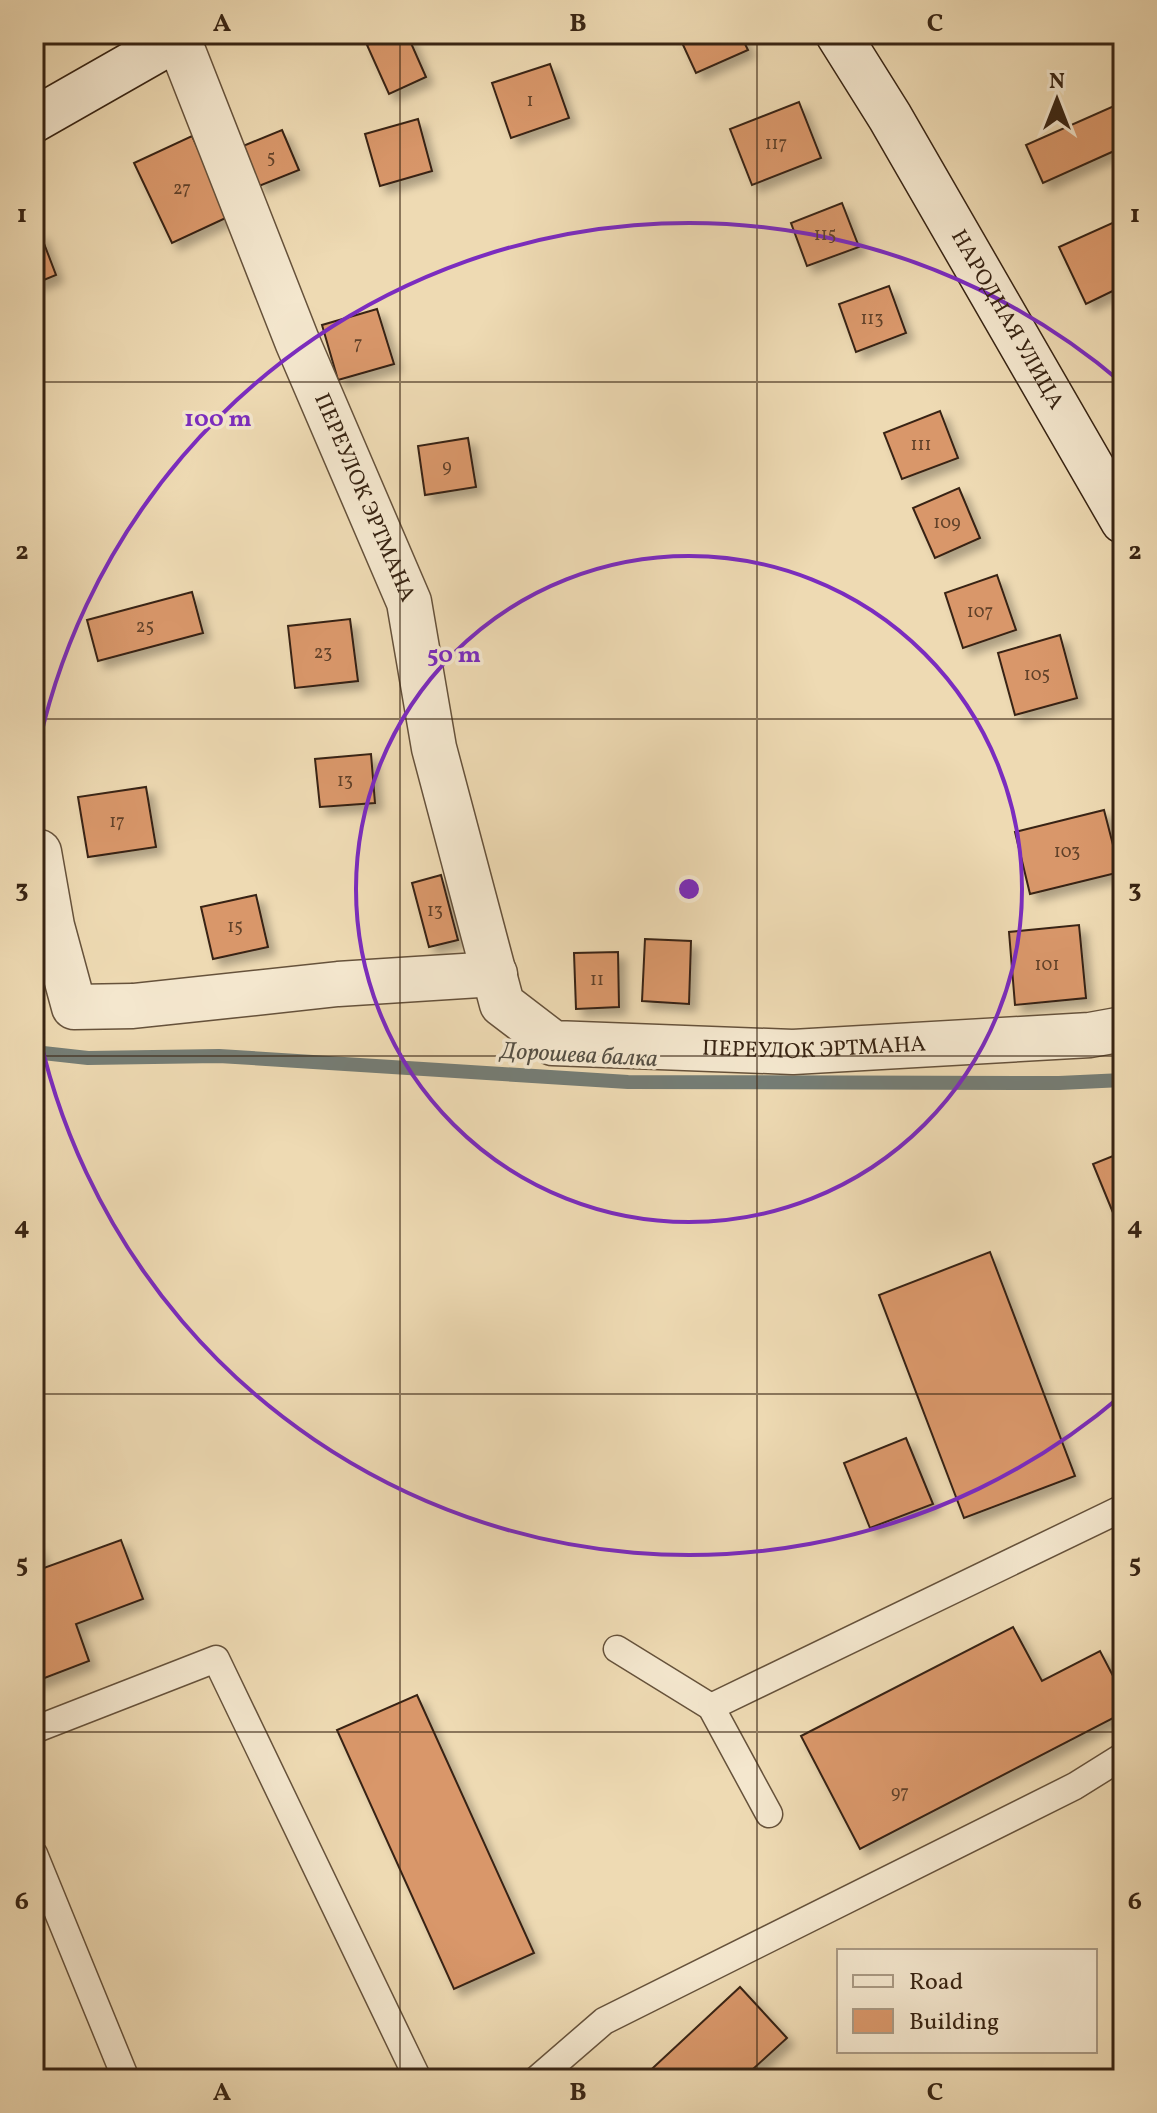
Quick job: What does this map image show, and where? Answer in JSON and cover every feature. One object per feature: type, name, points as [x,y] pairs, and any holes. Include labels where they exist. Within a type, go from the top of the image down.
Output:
[{"type":"street","name":"НАРОДНАЯ УЛИЦА","points":[[838,34],[890,117],[1123,521]]},
{"type":"street","name":"ПЕРЕУЛОК ЭРТМАНА","points":[[34,120],[182,36],[297,341],[409,602],[434,748],[502,1004],[553,1043],[793,1052],[1090,1035],[1123,1029]]},
{"type":"street","points":[[39,852],[52,926],[74,1007],[133,1006],[338,984],[495,974]]},
{"type":"lane","points":[[711,1707],[1123,1508]]},
{"type":"lane","points":[[617,1649],[711,1707],[769,1814]]},
{"type":"lane","points":[[34,1730],[216,1659],[418,2079]]},
{"type":"lane","points":[[537,2079],[604,2021],[1075,1786],[1123,1756]]},
{"type":"lane","points":[[34,1854],[126,2079]]},
{"type":"building","points":[[393,34],[407,34],[426,77],[389,94],[367,45]]},
{"type":"building","points":[[678,34],[740,34],[748,50],[696,73]]},
{"type":"building","points":[[550,64],[569,118],[511,138],[492,83]]},
{"type":"building","points":[[799,102],[821,158],[752,185],[730,129]]},
{"type":"building","points":[[1123,102],[1123,147],[1043,183],[1026,145]]},
{"type":"building","points":[[418,119],[432,171],[380,186],[365,134]]},
{"type":"building","points":[[282,130],[299,170],[259,186],[243,146]]},
{"type":"building","points":[[192,136],[230,216],[172,243],[134,163]]},
{"type":"building","points":[[842,203],[859,247],[807,266],[791,223]]},
{"type":"building","points":[[1119,220],[1123,229],[1123,286],[1086,304],[1059,247]]},
{"type":"building","points":[[40,233],[56,275],[34,284],[34,235]]},
{"type":"building","points":[[889,286],[906,333],[856,352],[839,304]]},
{"type":"building","points":[[377,309],[394,364],[338,380],[322,325]]},
{"type":"building","points":[[940,411],[958,458],[902,479],[884,433]]},
{"type":"building","points":[[468,438],[476,487],[425,495],[418,446]]},
{"type":"building","points":[[959,488],[980,538],[935,558],[913,508]]},
{"type":"building","points":[[997,575],[1016,630],[963,648],[945,593]]},
{"type":"building","points":[[192,592],[203,633],[98,661],[87,620]]},
{"type":"building","points":[[350,619],[358,681],[295,688],[288,626]]},
{"type":"building","points":[[1060,635],[1077,698],[1015,715],[998,653]]},
{"type":"building","points":[[371,754],[375,803],[320,807],[315,759]]},
{"type":"building","points":[[146,787],[156,847],[88,857],[78,797]]},
{"type":"building","points":[[1104,810],[1120,872],[1030,894],[1015,832]]},
{"type":"building","points":[[441,875],[458,940],[429,947],[412,883]]},
{"type":"building","points":[[256,895],[268,947],[213,959],[201,907]]},
{"type":"building","points":[[1079,925],[1086,998],[1015,1005],[1009,932]]},
{"type":"building","points":[[645,939],[691,941],[689,1004],[642,1001]]},
{"type":"building","points":[[618,952],[619,1007],[576,1009],[574,953]]},
{"type":"building","points":[[1123,1152],[1123,1237],[1093,1164]]},
{"type":"building","points":[[990,1252],[1075,1476],[964,1518],[879,1295]]},
{"type":"building","points":[[906,1438],[933,1504],[870,1528],[844,1463]]},
{"type":"building","points":[[121,1540],[143,1599],[76,1624],[89,1661],[34,1682],[34,1546],[44,1568]]},
{"type":"building","points":[[1013,1627],[1042,1681],[1100,1651],[1123,1695],[1123,1713],[860,1849],[801,1736]]},
{"type":"building","points":[[417,1695],[534,1953],[454,1989],[337,1730]]},
{"type":"building","points":[[740,1987],[787,2038],[742,2079],[641,2079]]},
{"type":"waterway","name":"Дорошева балка","points":[[34,1052],[88,1058],[219,1056],[628,1082],[1059,1083],[1123,1080]]}]
